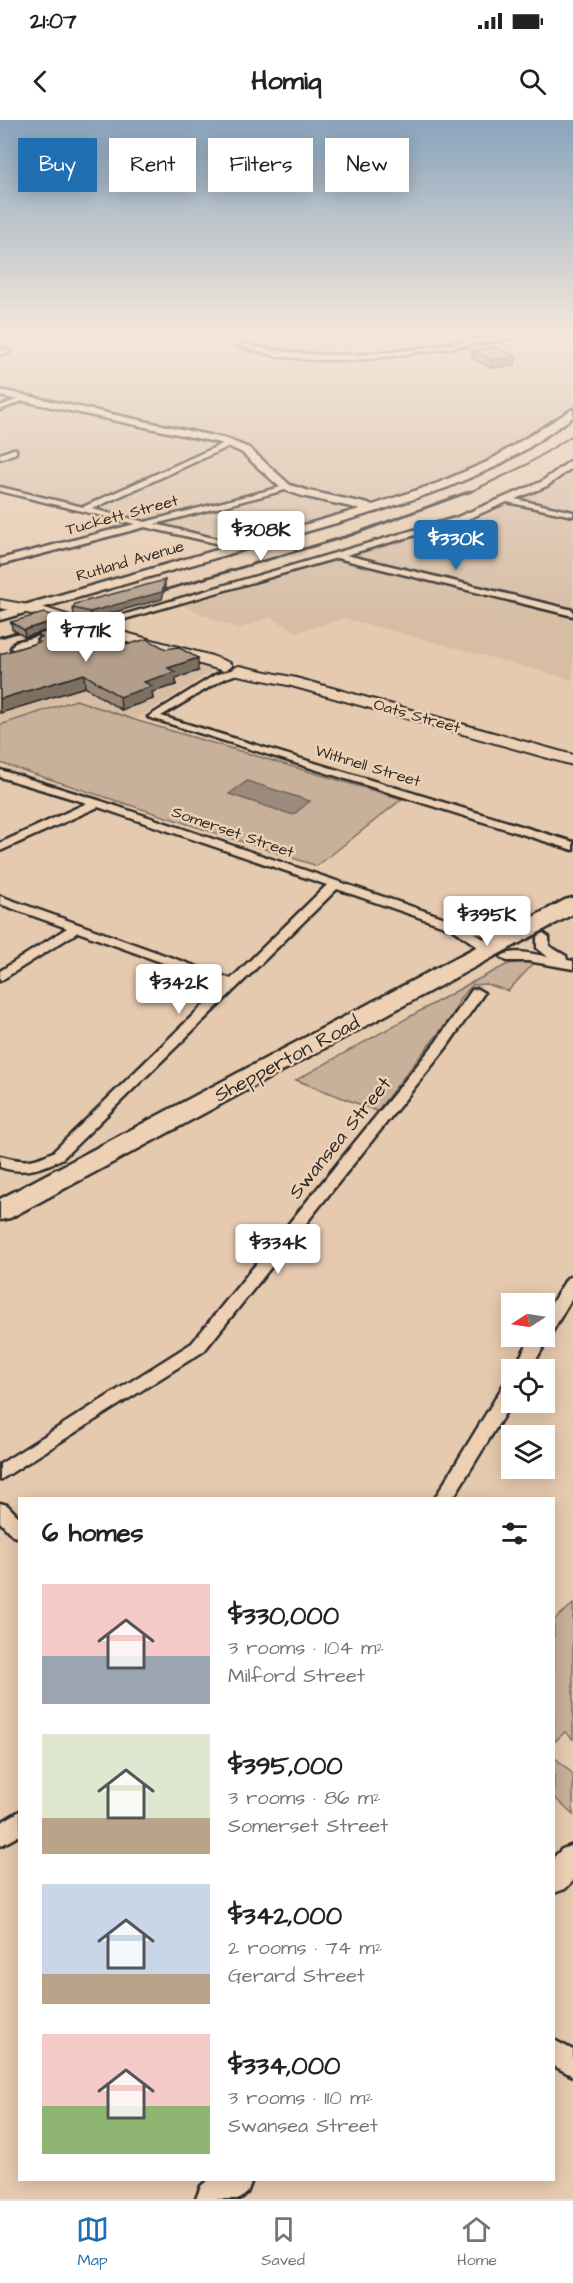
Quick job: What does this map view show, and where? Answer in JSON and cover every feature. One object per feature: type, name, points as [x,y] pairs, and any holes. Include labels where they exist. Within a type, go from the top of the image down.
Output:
[{"type":"highway","name":"Shepperton Road","points":[[532,936],[573,905]]},
{"type":"highway","name":"Shepperton Road","points":[[0,1211],[532,936],[573,920]]},
{"type":"highway","name":"Shepperton Road","points":[[0,1224],[342,1041],[496,955]]},
{"type":"main road","name":"Oats Street","points":[[0,599],[87,627],[206,659],[231,669],[261,674],[573,760]]},
{"type":"main road","name":"Oats Street","points":[[0,604],[29,608]]},
{"type":"street","points":[[166,429],[229,443],[245,450],[286,487],[306,494],[374,509]]},
{"type":"street","name":"Rutland Avenue","points":[[0,615],[374,509],[422,493],[488,466],[548,429]]},
{"type":"street","points":[[85,509],[229,443]]},
{"type":"street","points":[[0,457],[13,451]]},
{"type":"street","points":[[11,650],[39,644],[87,627],[458,520],[544,483],[573,464]]},
{"type":"street","name":"Tuckett Street","points":[[0,562],[286,487]]},
{"type":"street","points":[[0,489],[238,547]]},
{"type":"street","points":[[507,500],[573,514]]},
{"type":"street","points":[[333,555],[573,613]]},
{"type":"street","name":"Withnell Street","points":[[231,669],[153,717],[573,846]]},
{"type":"street","name":"Somerset Street","points":[[0,772],[454,925],[500,934],[532,936]]},
{"type":"street","points":[[0,847],[97,803]]},
{"type":"street","points":[[0,1161],[11,1167],[37,1166],[58,1155],[335,884]]},
{"type":"street","points":[[0,900],[75,929],[233,984]]},
{"type":"street","name":"Somerset Street","points":[[454,925],[496,955]]},
{"type":"street","points":[[0,977],[75,929]]},
{"type":"street","points":[[532,936],[543,948],[573,965]]},
{"type":"street","points":[[496,955],[528,957],[573,965]]},
{"type":"street","name":"Swansea Street","points":[[0,1473],[198,1347],[441,1045],[477,993]]},
{"type":"street","points":[[555,1312],[573,1282]]},
{"type":"street","points":[[445,1497],[501,1404]]},
{"type":"street","points":[[0,1510],[18,1529]]},
{"type":"street","points":[[0,1836],[18,1822]]},
{"type":"street","points":[[555,1877],[573,1860]]},
{"type":"street","points":[[555,2053],[573,2064]]},
{"type":"street","points":[[214,2199],[233,2181]]},
{"type":"shaded area","points":[[0,429],[556,429],[513,459],[484,474],[391,509],[247,549],[0,485]]},
{"type":"shaded area","points":[[573,471],[573,680],[344,618],[298,632],[270,617],[238,629],[182,606],[477,519],[555,483]]},
{"type":"shaded area","points":[[93,636],[211,666],[208,668],[211,672],[135,720],[76,700],[0,725],[0,659]]},
{"type":"shaded area","points":[[76,700],[135,720],[402,799],[317,866],[0,763],[0,725]]},
{"type":"shaded area","points":[[247,781],[310,801],[293,815],[229,794]]},
{"type":"shaded area","points":[[524,962],[533,964],[508,991],[486,984],[473,985],[461,997],[452,1016],[377,1111],[296,1080],[465,986],[508,964]]},
{"type":"shaded area","points":[[573,1604],[573,1739],[565,1732],[555,1741],[555,1619]]},
{"type":"shaded area","points":[[555,1758],[573,1774],[573,1815],[555,1798]]},
{"type":"building","points":[[165,580],[162,592],[90,612],[73,608],[75,604]]},
{"type":"building","points":[[44,613],[63,618],[24,630],[11,622]]},
{"type":"building","points":[[74,624],[115,648],[147,639],[166,649],[178,647],[198,658],[168,668],[175,672],[144,682],[152,686],[120,697],[84,674],[0,699],[0,654],[40,642],[36,639],[42,637],[38,634]]},
{"type":"railway","points":[[468,493],[526,465],[573,435]]},
{"type":"railway","points":[[148,595],[351,535],[471,491]]},
{"type":"railway","points":[[0,637],[91,611]]}]
